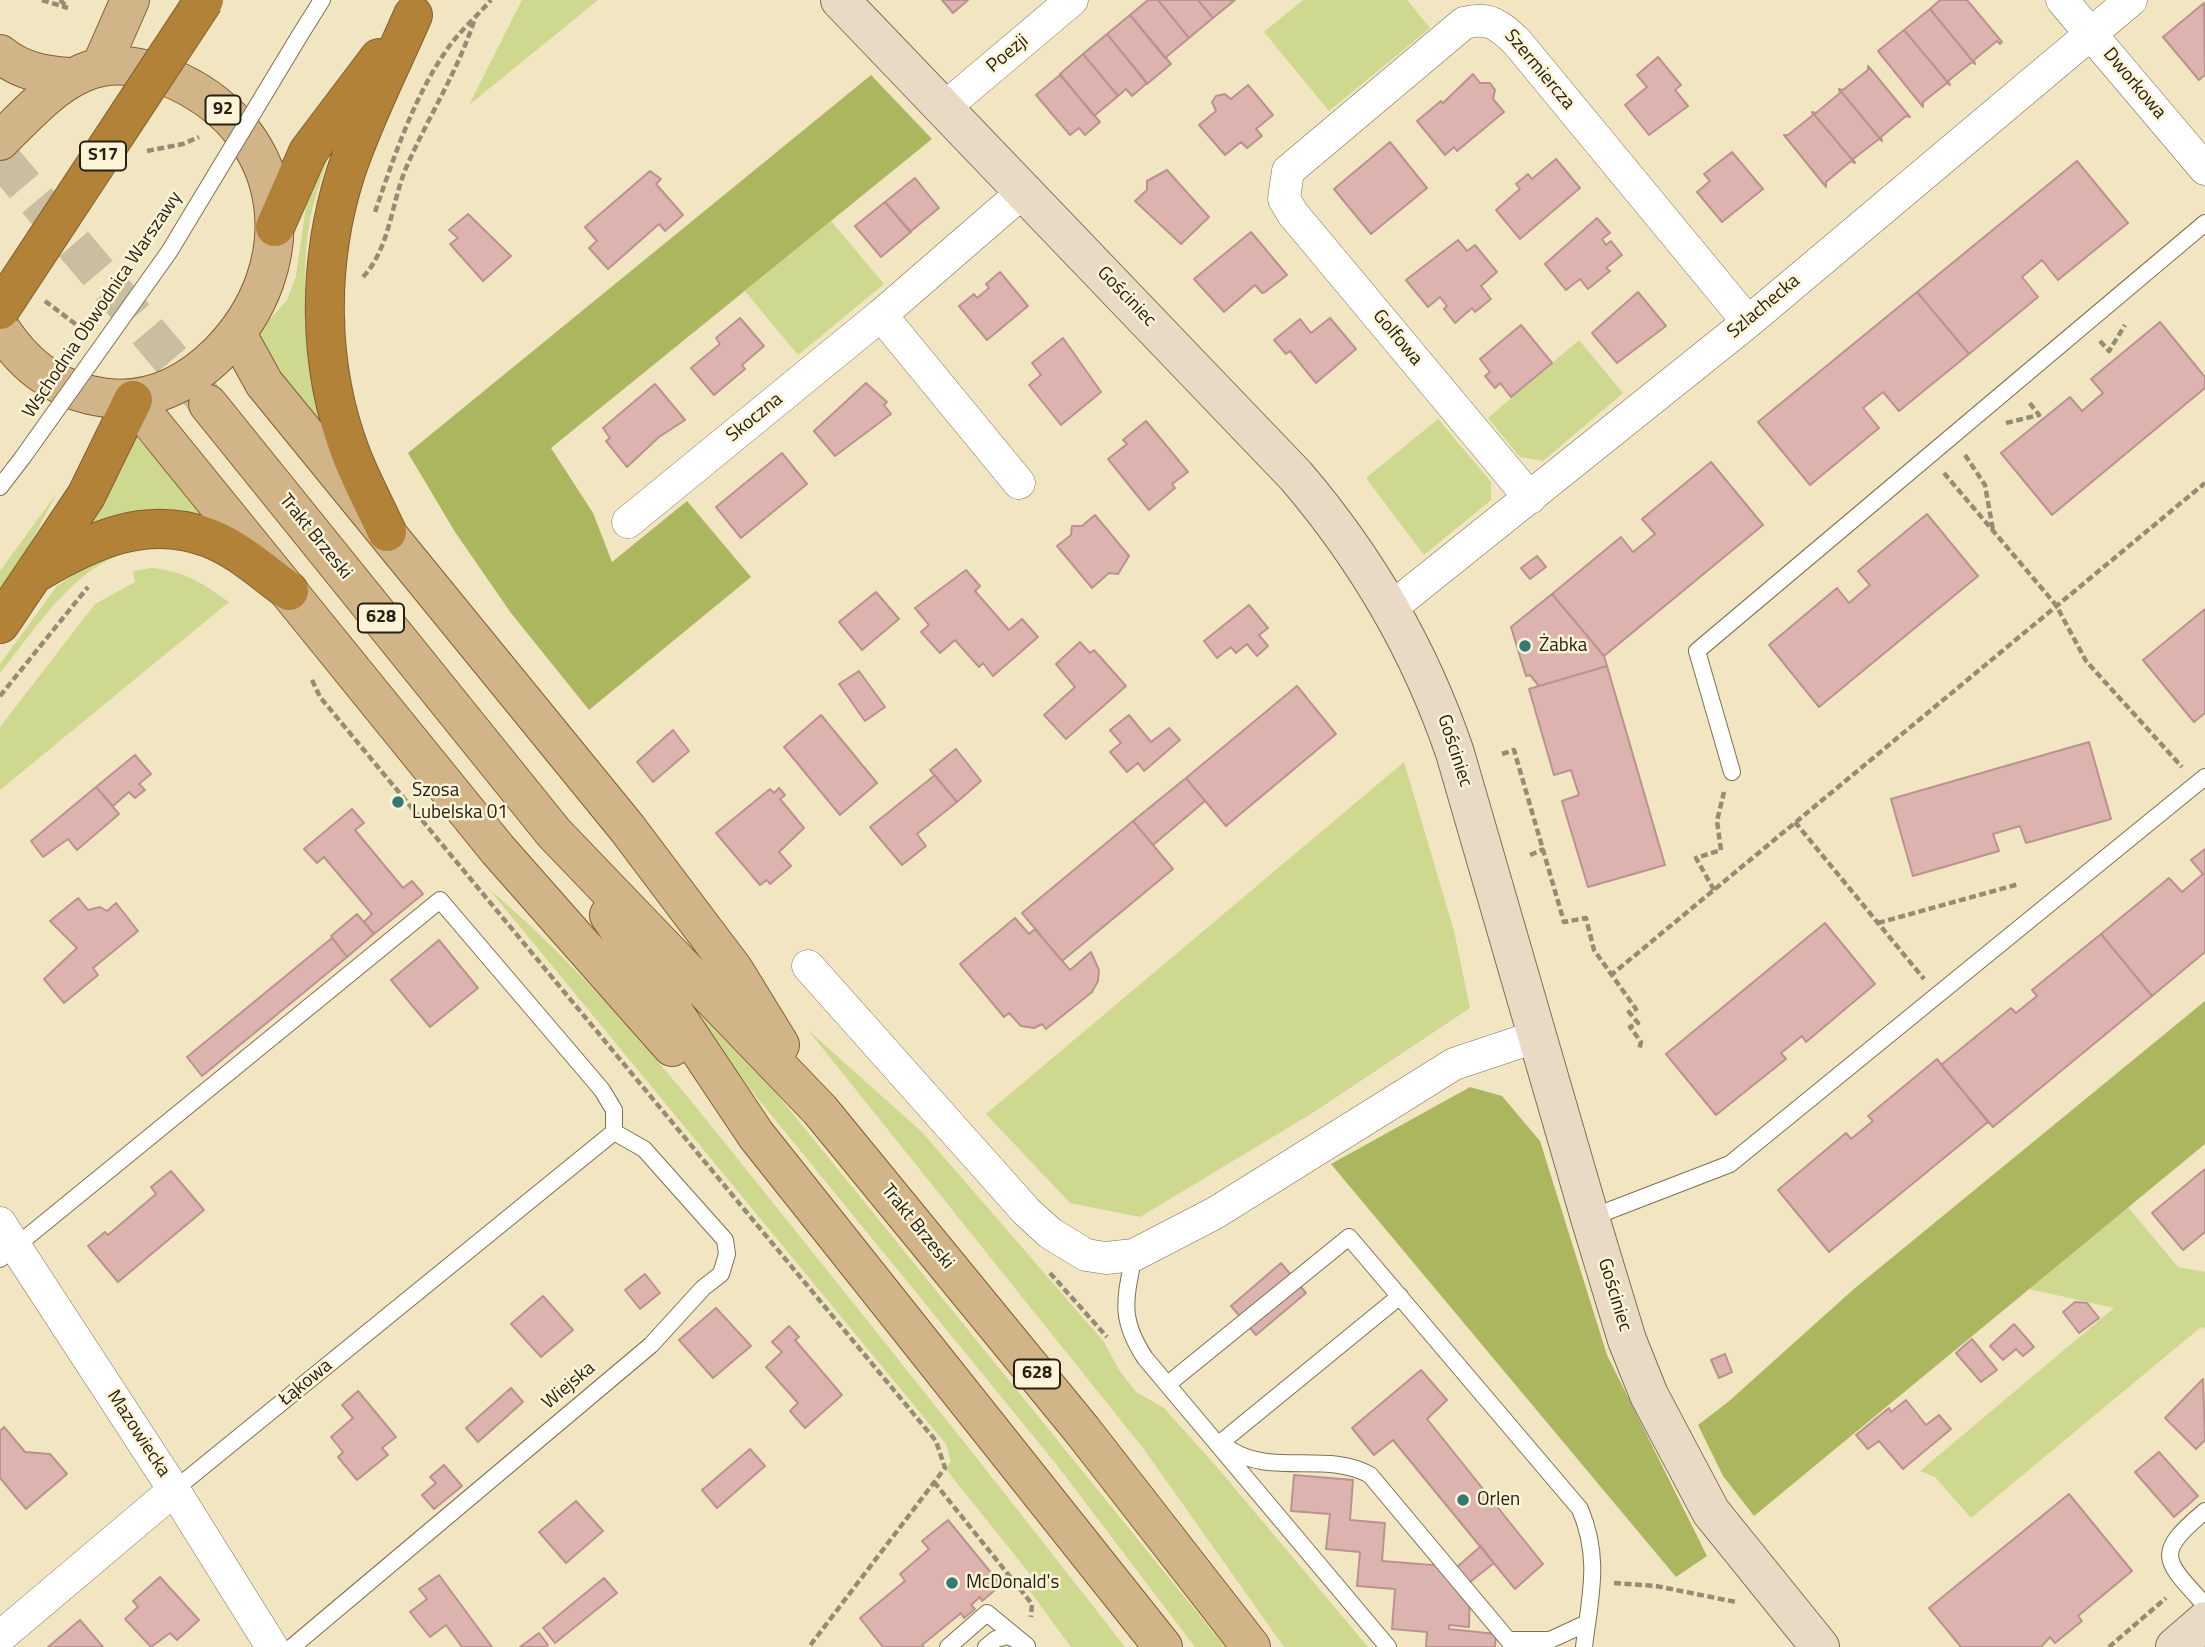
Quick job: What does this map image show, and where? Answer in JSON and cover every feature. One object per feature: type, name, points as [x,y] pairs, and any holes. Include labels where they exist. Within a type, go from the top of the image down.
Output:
[{"type":"highway","name":"S17","points":[[0,310],[204,0]]},
{"type":"highway","points":[[275,227],[308,152],[417,7]]},
{"type":"highway","points":[[387,531],[351,453],[341,418],[329,366],[325,327],[326,282],[346,172],[417,7]]},
{"type":"highway","points":[[0,624],[100,473],[134,400]]},
{"type":"highway","points":[[36,573],[102,539],[123,532],[177,529],[210,538],[289,591]]},
{"type":"main road","points":[[0,141],[85,71],[130,0]]},
{"type":"main road","points":[[0,54],[13,64],[41,75],[85,71]]},
{"type":"main road","name":"92","points":[[0,328],[12,347],[38,371],[64,389],[98,397],[134,400],[185,381],[208,364],[237,334],[266,280],[274,251],[273,194],[264,168],[236,122],[216,104],[174,79],[138,67],[85,71]]},
{"type":"main road","points":[[237,334],[264,383],[627,828],[726,959],[820,1110]]},
{"type":"main road","points":[[134,400],[498,850],[701,1080],[756,1135]]},
{"type":"main road","name":"Trakt Brzeski","points":[[208,404],[554,833],[820,1110],[1082,1430],[1251,1647]]},
{"type":"main road","name":"Trakt Brzeski","points":[[554,833],[756,1135],[1163,1647]]},
{"type":"street","name":"Gościniec","points":[[840,0],[1296,476],[1355,550],[1391,608],[1415,651],[1455,753],[1628,1340],[1672,1444],[1711,1512],[1820,1647]]},
{"type":"street","name":"Poezji","points":[[944,108],[1072,0]]},
{"type":"street","name":"Dworkowa","points":[[2062,0],[2205,169]]},
{"type":"street","name":"Szlachecka","points":[[1391,608],[1748,322],[2131,0]]},
{"type":"street","name":"Szermiercza","points":[[1288,171],[1464,23],[1480,19],[1498,23],[1748,322]]},
{"type":"street","name":"Golfowa","points":[[1288,171],[1284,199],[1293,214],[1530,498]]},
{"type":"street","name":"Skoczna","points":[[628,522],[881,315],[1024,191]]},
{"type":"street","points":[[881,315],[1019,483]]},
{"type":"street","points":[[808,966],[1002,1186],[1050,1233],[1086,1255],[1106,1258],[1134,1255],[1215,1213],[1454,1063],[1538,1036]]},
{"type":"street","name":"Mazowiecka","points":[[5,1243],[174,1490],[272,1647]]},
{"type":"street","name":"Łąkowa","points":[[0,1637],[174,1490]]},
{"type":"street","points":[[2175,1647],[2205,1621]]},
{"type":"lane","name":"Wschodnia Obwodnica Warszawy","points":[[0,487],[169,252],[322,0]]},
{"type":"lane","points":[[1732,772],[1697,651],[2205,223]]},
{"type":"lane","points":[[1590,1218],[1730,1164],[2201,780]]},
{"type":"lane","points":[[5,1243],[440,900],[602,1090],[614,1110],[614,1132]]},
{"type":"lane","name":"Łąkowa","points":[[174,1490],[614,1132]]},
{"type":"lane","name":"Wiejska","points":[[292,1647],[651,1345],[703,1288],[721,1274],[727,1254],[724,1240],[644,1149],[614,1132]]},
{"type":"lane","points":[[1168,1384],[1349,1237],[1580,1509],[1591,1535],[1592,1582],[1584,1647]]},
{"type":"lane","points":[[1134,1255],[1125,1304],[1130,1335],[1388,1647]]},
{"type":"lane","points":[[1219,1444],[1400,1296]]},
{"type":"lane","points":[[1219,1444],[1247,1460],[1349,1467],[1370,1475],[1511,1643],[1550,1640],[1587,1623]]},
{"type":"lane","points":[[2205,1511],[2179,1533],[2169,1549],[2172,1567],[2205,1605]]},
{"type":"lane","points":[[948,1647],[987,1613],[1028,1646]]},
{"type":"lane","points":[[986,1647],[996,1639],[1008,1636],[1028,1646]]},
{"type":"path","points":[[42,0],[68,8],[60,0]]},
{"type":"path","points":[[374,214],[396,153],[438,66],[448,48],[491,0]]},
{"type":"path","points":[[360,269],[358,283],[377,262],[403,177],[418,139],[460,62],[475,17]]},
{"type":"path","points":[[1950,439],[1985,485],[1993,531]]},
{"type":"path","points":[[1930,456],[2056,605],[2086,661],[2201,780]]},
{"type":"path","points":[[1610,976],[2205,483]]},
{"type":"path","points":[[0,696],[73,603],[95,582]]},
{"type":"path","points":[[308,673],[320,697],[447,854],[936,1441],[945,1468],[808,1647]]},
{"type":"path","points":[[1502,754],[1514,750],[1564,922],[1586,918],[1594,950],[1636,1009],[1629,1012],[1637,1023],[1630,1027],[1641,1042],[1639,1050]]},
{"type":"path","points":[[1714,890],[1696,858],[1721,850],[1717,821],[1721,799],[1732,772]]},
{"type":"path","points":[[1795,822],[1938,995]]},
{"type":"path","points":[[1530,855],[1544,849]]},
{"type":"path","points":[[1877,923],[2019,884]]},
{"type":"path","points":[[1042,1264],[1059,1284]]},
{"type":"path","points":[[934,1482],[1032,1604],[1028,1646]]},
{"type":"path","points":[[2109,1647],[2184,1581]]},
{"type":"path","points":[[1592,1582],[1656,1586],[1792,1615]]},
{"type":"green space","points":[[522,0],[598,0],[469,105]]},
{"type":"green space","points":[[1303,0],[1407,0],[1430,28],[1329,111],[1264,32]]},
{"type":"green space","points":[[871,75],[932,139],[551,448],[593,513],[612,562],[687,501],[751,577],[589,710],[511,613],[455,532],[408,453]]},
{"type":"green space","points":[[335,132],[310,219],[305,285],[310,363],[326,441],[254,337],[287,300],[296,276],[308,192]]},
{"type":"green space","points":[[831,221],[884,284],[798,355],[745,291]]},
{"type":"green space","points":[[1579,340],[1623,393],[1543,461],[1520,457],[1488,418]]},
{"type":"green space","points":[[1438,419],[1491,482],[1491,500],[1424,555],[1366,478]]},
{"type":"green space","points":[[134,434],[208,520],[93,528],[91,523]]},
{"type":"green space","points":[[57,493],[18,566],[0,592],[0,571]]},
{"type":"green space","points":[[141,548],[118,555],[78,581],[61,597],[0,673],[0,664],[57,586],[105,554]]},
{"type":"green space","points":[[152,568],[193,579],[229,602],[0,790],[0,727],[95,604],[135,582],[133,571]]},
{"type":"green space","points":[[1404,762],[1454,931],[1470,1008],[1314,1112],[1140,1217],[1070,1203],[986,1114]]},
{"type":"green space","points":[[488,888],[570,964],[645,1046],[914,1379],[1125,1647],[1071,1647],[1029,1590],[1034,1579],[945,1468],[951,1462],[946,1444]]},
{"type":"green space","points":[[664,968],[759,1072],[1225,1647],[1195,1647],[1056,1464],[746,1084]]},
{"type":"green space","points":[[2205,1001],[2205,1144],[1754,1516],[1723,1476],[1698,1425],[1728,1402],[1855,1288]]},
{"type":"green space","points":[[808,1030],[922,1132],[1104,1342],[1119,1370],[1136,1392],[1164,1408],[1368,1647],[1284,1647],[1143,1448]]},
{"type":"green space","points":[[1470,1087],[1502,1096],[1540,1141],[1607,1355],[1707,1556],[1676,1577],[1331,1164]]},
{"type":"green space","points":[[2128,1207],[2178,1267],[2205,1272],[2205,1329],[2201,1327],[1971,1518],[1935,1477],[1920,1471],[2114,1308],[2029,1289]]},
{"type":"building","points":[[942,0],[968,0],[953,13]]},
{"type":"building","points":[[1148,0],[1158,0],[1189,38],[1165,58],[1130,15]]},
{"type":"building","points":[[1158,0],[1198,0],[1213,18],[1189,38]]},
{"type":"building","points":[[1198,0],[1235,0],[1213,18]]},
{"type":"building","points":[[1940,0],[1967,0],[2002,42],[2000,44],[1997,41],[1974,60],[1975,64],[1930,9]]},
{"type":"building","points":[[2204,3],[2205,75],[2199,80],[2163,37]]},
{"type":"building","points":[[1930,9],[1975,64],[1972,62],[1948,81],[1950,85],[1904,30]]},
{"type":"building","points":[[1130,15],[1171,64],[1147,84],[1107,34]]},
{"type":"building","points":[[1904,30],[1950,85],[1947,83],[1923,102],[1923,107],[1878,51]]},
{"type":"building","points":[[1107,34],[1147,83],[1132,96],[1126,89],[1118,96],[1083,54]]},
{"type":"building","points":[[1083,54],[1118,96],[1094,116],[1060,74]]},
{"type":"building","points":[[1658,57],[1681,85],[1675,90],[1688,106],[1649,135],[1625,105],[1647,87],[1637,75]]},
{"type":"building","points":[[1868,66],[1910,117],[1906,116],[1881,137],[1882,141],[1839,89],[1843,90],[1868,70]]},
{"type":"building","points":[[1473,74],[1480,83],[1490,83],[1495,90],[1493,99],[1504,112],[1457,151],[1454,147],[1445,155],[1417,121],[1441,101],[1443,103]]},
{"type":"building","points":[[1060,75],[1100,122],[1085,135],[1079,128],[1070,135],[1036,95]]},
{"type":"building","points":[[1248,85],[1273,115],[1256,129],[1262,136],[1247,148],[1241,142],[1225,155],[1199,125],[1216,111],[1212,102],[1216,96],[1225,94],[1231,99]]},
{"type":"building","points":[[1839,89],[1882,141],[1879,139],[1853,159],[1855,163],[1812,112],[1816,113],[1840,93]]},
{"type":"building","points":[[1812,112],[1855,163],[1851,161],[1826,182],[1826,187],[1784,135],[1788,135],[1813,115]]},
{"type":"building","points":[[1390,142],[1427,188],[1371,234],[1334,189]]},
{"type":"building","points":[[1732,152],[1763,189],[1722,222],[1697,192],[1710,181],[1704,174]]},
{"type":"building","points":[[1556,159],[1580,188],[1520,239],[1496,210],[1520,189],[1516,184],[1528,174],[1532,179]]},
{"type":"building","points":[[2077,161],[2128,223],[2058,280],[2042,260],[2022,277],[2038,297],[1969,354],[1917,292]]},
{"type":"building","points":[[1167,170],[1209,217],[1181,244],[1135,201],[1147,190],[1147,181]]},
{"type":"building","points":[[650,171],[661,179],[656,184],[683,215],[665,231],[659,224],[608,269],[589,248],[597,241],[585,227]]},
{"type":"building","points":[[915,178],[939,208],[910,232],[885,202]]},
{"type":"building","points":[[885,202],[911,232],[881,257],[855,226]]},
{"type":"building","points":[[468,214],[511,256],[483,281],[450,244],[458,238],[449,230]]},
{"type":"building","points":[[1597,218],[1610,233],[1602,239],[1606,245],[1611,241],[1622,255],[1606,268],[1610,271],[1588,289],[1580,279],[1566,290],[1545,264]]},
{"type":"building","points":[[1251,232],[1287,275],[1262,293],[1255,285],[1224,312],[1194,279]]},
{"type":"building","points":[[1458,240],[1467,251],[1475,245],[1497,272],[1481,286],[1491,299],[1475,312],[1472,308],[1455,323],[1444,309],[1447,306],[1440,297],[1428,307],[1406,280]]},
{"type":"building","points":[[1000,272],[1028,306],[987,340],[959,306],[974,294],[977,298],[989,288],[986,284]]},
{"type":"building","points":[[1638,292],[1666,326],[1617,363],[1592,333]]},
{"type":"building","points":[[1917,292],[1969,354],[1899,411],[1883,392],[1863,408],[1879,428],[1810,485],[1758,422]]},
{"type":"building","points":[[740,318],[764,346],[742,365],[745,369],[714,395],[691,368],[720,344],[716,338]]},
{"type":"building","points":[[1330,318],[1356,349],[1316,383],[1290,351],[1286,354],[1274,340],[1300,319],[1311,333]]},
{"type":"building","points":[[2160,322],[2205,377],[2205,388],[2052,515],[2001,453],[2070,397],[2082,411],[2103,393],[2091,379]]},
{"type":"building","points":[[1521,325],[1552,363],[1511,397],[1500,383],[1495,388],[1485,376],[1490,372],[1480,359]]},
{"type":"building","points":[[1063,338],[1101,392],[1061,425],[1029,385],[1041,375],[1032,363]]},
{"type":"building","points":[[866,383],[887,402],[884,405],[891,414],[835,456],[814,431]]},
{"type":"building","points":[[655,384],[685,420],[659,437],[627,467],[606,441],[610,438],[603,428]]},
{"type":"building","points":[[1146,421],[1188,472],[1172,484],[1175,488],[1149,510],[1108,459],[1127,444],[1123,440]]},
{"type":"building","points":[[782,453],[807,484],[741,538],[716,507]]},
{"type":"building","points":[[1711,462],[1763,525],[1604,656],[1552,594],[1621,537],[1633,552],[1655,534],[1642,519]]},
{"type":"building","points":[[1927,514],[1978,576],[1819,707],[1769,645],[1837,588],[1849,603],[1870,585],[1858,571]]},
{"type":"building","points":[[1095,515],[1129,556],[1118,574],[1109,573],[1092,588],[1057,546],[1071,535],[1072,526],[1082,526]]},
{"type":"building","points":[[1537,556],[1546,567],[1530,579],[1521,568]]},
{"type":"building","points":[[966,570],[980,586],[975,591],[1009,630],[1022,619],[1038,637],[993,676],[983,663],[979,667],[955,640],[940,653],[921,632],[929,625],[915,608]]},
{"type":"building","points":[[876,592],[899,619],[862,650],[839,622]]},
{"type":"building","points":[[1552,594],[1604,656],[1607,666],[1539,686],[1530,675],[1526,676],[1511,627]]},
{"type":"building","points":[[1249,605],[1268,628],[1259,635],[1268,646],[1257,656],[1247,644],[1236,653],[1231,647],[1217,658],[1204,641]]},
{"type":"building","points":[[2205,609],[2205,713],[2194,722],[2143,660]]},
{"type":"building","points":[[1080,642],[1090,653],[1094,650],[1126,686],[1066,739],[1044,715],[1075,687],[1056,664]]},
{"type":"building","points":[[1607,666],[1665,865],[1588,887],[1562,801],[1579,795],[1571,770],[1554,775],[1529,689]]},
{"type":"building","points":[[859,671],[885,707],[865,721],[839,684]]},
{"type":"building","points":[[1297,686],[1336,734],[1226,826],[1186,778]]},
{"type":"building","points":[[821,715],[877,783],[840,815],[784,747]]},
{"type":"building","points":[[1129,715],[1151,742],[1169,728],[1180,740],[1144,771],[1138,763],[1127,772],[1110,752],[1121,743],[1110,730]]},
{"type":"building","points":[[673,730],[689,751],[653,782],[637,762]]},
{"type":"building","points":[[2089,742],[2111,819],[2026,843],[2020,826],[1993,834],[1999,851],[1913,876],[1891,799]]},
{"type":"building","points":[[956,749],[981,781],[957,802],[930,770]]},
{"type":"building","points":[[135,755],[151,774],[139,784],[145,790],[135,798],[129,792],[113,806],[96,787]]},
{"type":"building","points":[[935,775],[957,802],[917,834],[926,846],[902,865],[870,827]]},
{"type":"building","points":[[1186,778],[1205,801],[1153,845],[1133,821]]},
{"type":"building","points":[[96,787],[119,814],[77,850],[68,839],[43,857],[31,841]]},
{"type":"building","points":[[779,788],[785,795],[780,799],[804,828],[779,852],[791,866],[770,884],[767,880],[760,885],[716,833],[770,789],[774,793]]},
{"type":"building","points":[[352,809],[364,823],[355,830],[403,888],[412,881],[423,894],[374,934],[364,922],[372,914],[324,857],[317,863],[304,849]]},
{"type":"building","points":[[1133,821],[1173,869],[1062,961],[1022,913]]},
{"type":"building","points":[[2205,849],[2205,952],[2152,996],[2101,934],[2169,878],[2182,892],[2203,874],[2191,860]]},
{"type":"building","points":[[78,898],[88,910],[100,907],[107,911],[116,903],[138,931],[93,968],[98,975],[64,1003],[44,979],[77,948],[50,921]]},
{"type":"building","points":[[357,914],[374,934],[347,957],[331,936]]},
{"type":"building","points":[[1015,918],[1029,934],[1035,929],[1070,970],[1091,952],[1099,970],[1098,981],[1092,992],[1046,1029],[1042,1024],[1034,1028],[1021,1026],[1009,1013],[1004,1017],[960,964]]},
{"type":"building","points":[[1825,923],[1875,984],[1806,1042],[1802,1036],[1781,1053],[1786,1059],[1716,1115],[1666,1054]]},
{"type":"building","points":[[2101,934],[2152,996],[1993,1127],[1941,1065],[2011,1008],[2016,1013],[2037,996],[2032,990]]},
{"type":"building","points":[[332,938],[347,957],[202,1076],[187,1057]]},
{"type":"building","points":[[439,940],[478,988],[430,1027],[391,980]]},
{"type":"building","points":[[1937,1059],[1988,1122],[1829,1252],[1778,1190],[1846,1133],[1851,1139],[1873,1121],[1868,1116]]},
{"type":"building","points":[[2205,1169],[2205,1232],[2183,1250],[2152,1213]]},
{"type":"building","points":[[171,1171],[204,1210],[118,1282],[88,1246],[105,1232],[108,1235],[156,1194],[151,1187]]},
{"type":"building","points":[[1281,1263],[1306,1293],[1256,1335],[1231,1306]]},
{"type":"building","points":[[645,1274],[660,1293],[640,1309],[625,1290]]},
{"type":"building","points":[[543,1296],[573,1330],[541,1357],[511,1324]]},
{"type":"building","points":[[2075,1302],[2087,1303],[2099,1318],[2079,1333],[2063,1312]]},
{"type":"building","points":[[716,1308],[751,1346],[713,1378],[679,1340]]},
{"type":"building","points":[[2014,1324],[2034,1347],[2023,1356],[2016,1349],[2003,1360],[1990,1346]]},
{"type":"building","points":[[789,1326],[799,1337],[795,1340],[842,1395],[805,1428],[790,1411],[798,1403],[766,1367],[782,1352],[772,1342]]},
{"type":"building","points":[[1972,1339],[1997,1370],[1981,1382],[1956,1353]]},
{"type":"building","points":[[1725,1354],[1732,1372],[1719,1378],[1711,1360]]},
{"type":"building","points":[[1421,1370],[1447,1400],[1427,1419],[1543,1564],[1515,1589],[1393,1440],[1374,1455],[1352,1428]]},
{"type":"building","points":[[2203,1379],[2205,1440],[2196,1449],[2165,1418]]},
{"type":"building","points":[[511,1388],[523,1402],[478,1442],[466,1428]]},
{"type":"building","points":[[358,1391],[396,1437],[382,1448],[388,1455],[357,1480],[338,1457],[343,1452],[331,1437],[353,1418],[342,1405]]},
{"type":"building","points":[[1906,1400],[1926,1425],[1939,1415],[1951,1429],[1903,1469],[1879,1441],[1868,1449],[1856,1435],[1889,1408],[1891,1412]]},
{"type":"building","points":[[4,1427],[25,1452],[50,1454],[67,1474],[26,1509],[0,1478],[0,1431]]},
{"type":"building","points":[[750,1449],[765,1466],[717,1508],[702,1490]]},
{"type":"building","points":[[2159,1452],[2198,1496],[2174,1517],[2135,1472]]},
{"type":"building","points":[[444,1465],[462,1486],[434,1509],[422,1495],[436,1483],[430,1477]]},
{"type":"building","points":[[1294,1475],[1353,1480],[1350,1520],[1385,1523],[1382,1561],[1457,1567],[1481,1546],[1494,1563],[1470,1582],[1469,1627],[1449,1625],[1449,1629],[1496,1634],[1495,1647],[1426,1647],[1427,1632],[1392,1629],[1395,1589],[1357,1586],[1360,1552],[1326,1549],[1330,1514],[1291,1511]]},
{"type":"building","points":[[2069,1494],[2132,1571],[2078,1616],[2082,1621],[2055,1643],[2050,1637],[2041,1647],[1961,1647],[1929,1608]]},
{"type":"building","points":[[576,1501],[603,1531],[566,1563],[539,1532]]},
{"type":"building","name":"McDonald's","points":[[948,1520],[1001,1585],[982,1601],[980,1597],[971,1605],[975,1609],[964,1618],[961,1613],[922,1645],[924,1647],[883,1647],[860,1618],[905,1581],[900,1574],[929,1549],[922,1541]]},
{"type":"building","points":[[439,1575],[492,1647],[462,1647],[446,1625],[430,1637],[410,1612],[427,1599],[419,1589]]},
{"type":"building","points":[[160,1577],[199,1620],[177,1640],[170,1633],[151,1647],[125,1619],[138,1607],[133,1601]]},
{"type":"building","points":[[604,1578],[617,1593],[555,1643],[543,1628]]},
{"type":"building","points":[[80,1620],[103,1647],[48,1647]]},
{"type":"building","points":[[539,1633],[548,1645],[520,1647]]},
{"type":"tunnel","points":[[0,157],[207,402]]},
{"type":"place","name":"Żabka","points":[[1525,646]]},
{"type":"place","name":"Szosa Lubelska 01","points":[[398,802]]},
{"type":"place","name":"Orlen","points":[[1463,1500]]},
{"type":"place","name":"McDonald's","points":[[952,1583]]}]
